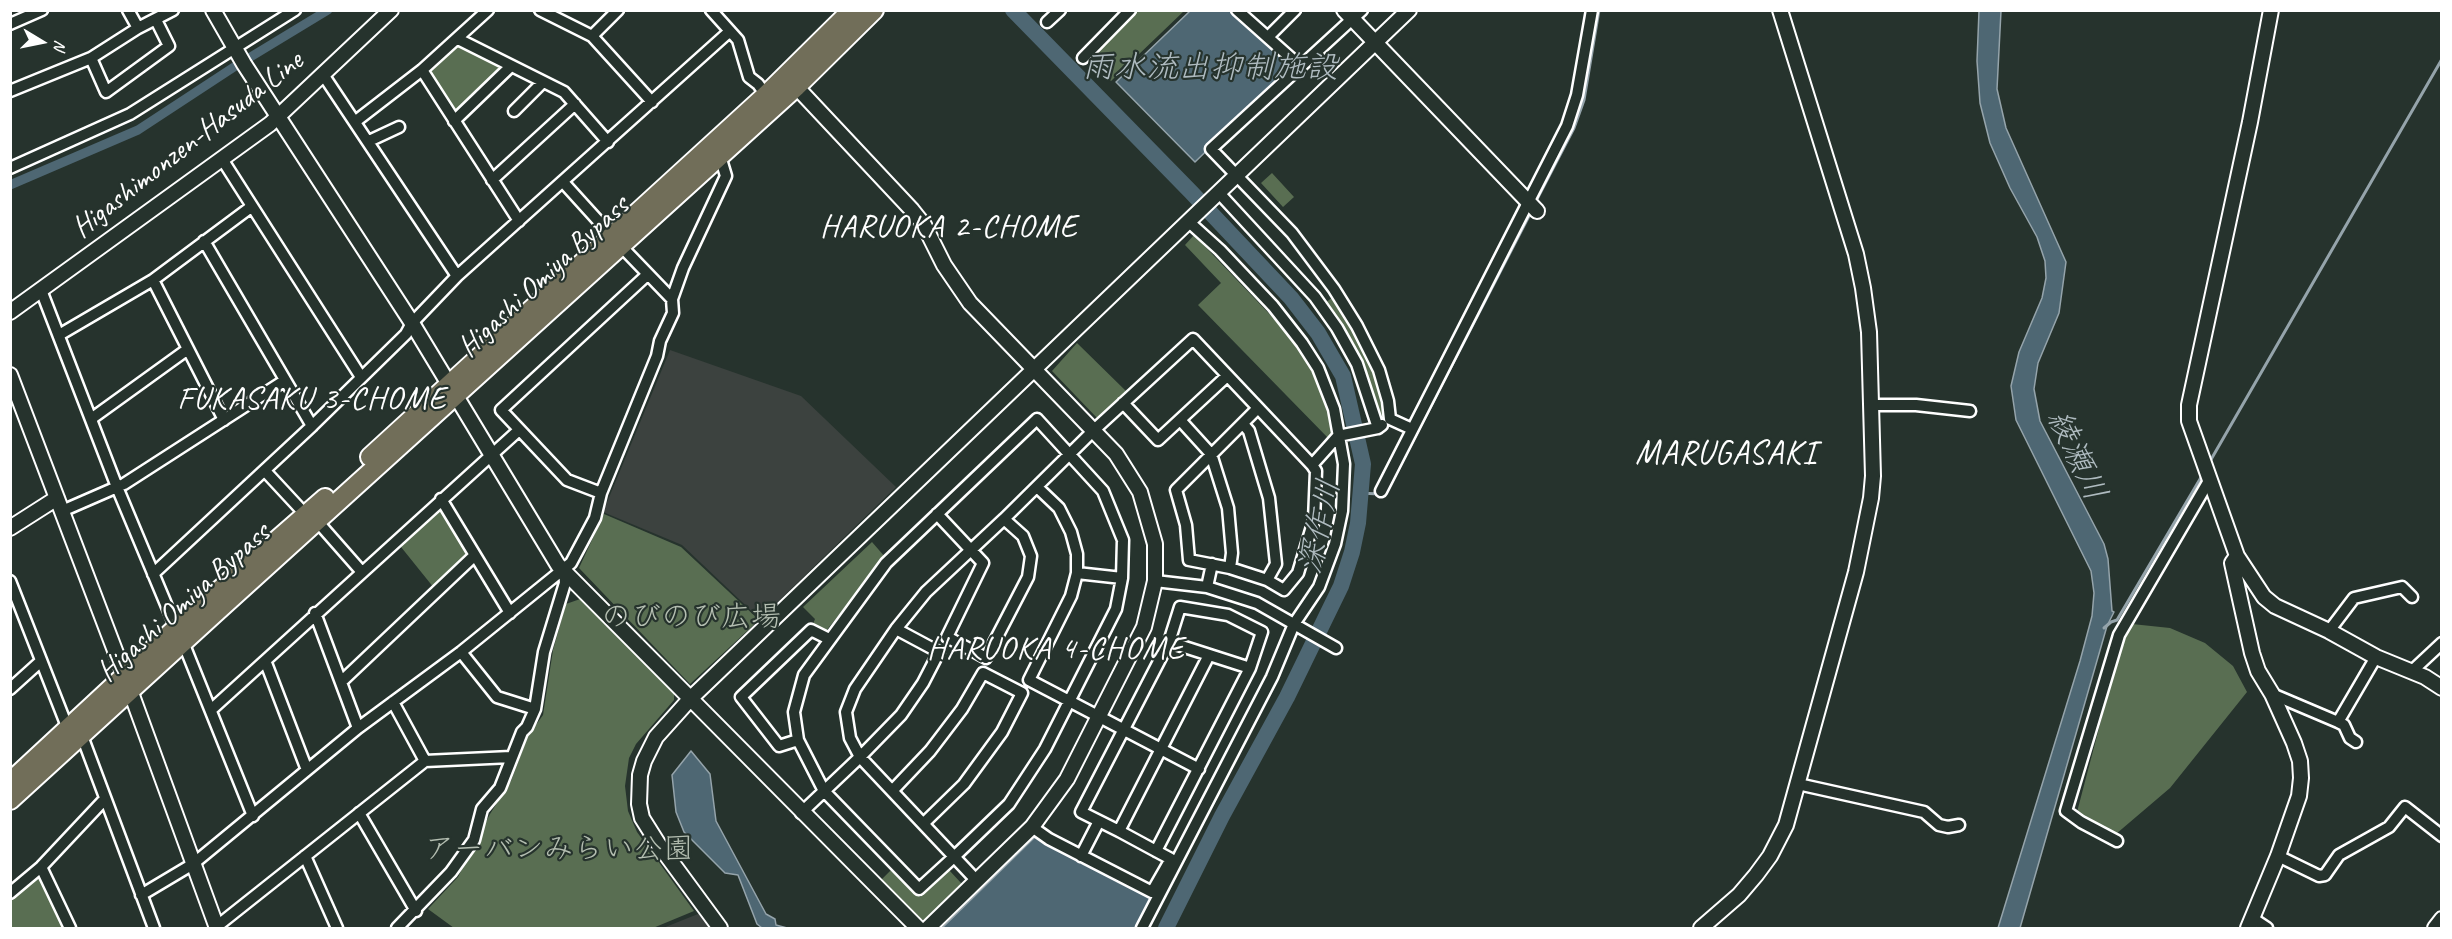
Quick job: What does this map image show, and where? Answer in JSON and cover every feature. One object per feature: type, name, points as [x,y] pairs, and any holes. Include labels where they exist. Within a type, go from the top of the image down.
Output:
[{"type":"highway","name":"Higashi Omiya Bypass","points":[[616,240],[720,156],[791,81],[852,10]]},
{"type":"highway","name":"Higashi Omiya Bypass","points":[[10,800],[75,732],[179,635],[452,391],[616,240],[766,95],[791,81],[874,10]]},
{"type":"highway","name":"Higashi Omiya Bypass","points":[[10,782],[75,732]]},
{"type":"street","points":[[10,24],[42,10]]},
{"type":"street","points":[[128,10],[138,28]]},
{"type":"street","points":[[10,91],[91,58],[138,28],[173,10]]},
{"type":"street","points":[[10,168],[130,114],[189,79],[239,55],[295,10]]},
{"type":"street","name":"Higashimonzen-Hasuda Line","points":[[10,312],[278,117],[391,10]]},
{"type":"street","points":[[356,121],[422,70],[488,10]]},
{"type":"street","points":[[540,10],[592,36],[652,102]]},
{"type":"street","points":[[592,36],[618,10]]},
{"type":"street","points":[[711,10],[738,40],[749,77],[766,95]]},
{"type":"street","points":[[1047,22],[1060,10]]},
{"type":"street","points":[[1083,58],[1130,10]]},
{"type":"street","points":[[1237,10],[1301,67]]},
{"type":"street","points":[[1268,37],[1295,10]]},
{"type":"street","points":[[720,928],[659,845],[645,824],[640,811],[638,791],[640,775],[646,755],[656,737],[691,698],[1409,10]]},
{"type":"street","points":[[1381,491],[1532,206],[1575,102],[1592,10]]},
{"type":"street","points":[[1701,928],[1739,895],[1770,856],[1786,825],[1867,525],[1873,476],[1869,332],[1856,254],[1780,10]]},
{"type":"street","points":[[2271,10],[2250,122],[2189,405],[2189,421],[2237,556],[2264,597],[2275,606],[2329,631],[2376,657],[2440,684]]},
{"type":"street","points":[[216,12],[239,55],[278,117],[412,323],[558,565],[691,698],[801,813],[918,928]]},
{"type":"street","points":[[1390,419],[1388,401],[1379,370],[1358,326],[1334,289],[1292,233],[1211,149],[1301,67],[1353,13],[1376,42],[1532,206]]},
{"type":"street","points":[[91,58],[106,92],[169,46],[156,20]]},
{"type":"street","points":[[153,574],[266,472],[406,334],[412,323],[457,276],[730,31]]},
{"type":"street","points":[[458,39],[564,92],[608,142]]},
{"type":"street","points":[[454,121],[511,66]]},
{"type":"street","points":[[422,70],[519,221]]},
{"type":"street","points":[[324,75],[457,276]]},
{"type":"street","points":[[791,81],[912,210],[924,225],[957,285],[970,303],[1094,430],[1122,462],[1140,492],[1155,544],[1155,581],[1144,627],[1066,779],[1032,827],[928,928]]},
{"type":"street","points":[[514,111],[543,82]]},
{"type":"street","points":[[492,180],[575,104]]},
{"type":"street","points":[[369,141],[399,127]]},
{"type":"street","points":[[141,895],[193,864],[358,728],[461,652],[571,563],[595,518],[601,493],[657,356],[660,341],[673,313],[672,299],[683,268],[726,176],[720,156]]},
{"type":"street","points":[[222,159],[361,377]]},
{"type":"street","points":[[563,182],[647,275],[672,299]]},
{"type":"street","points":[[1217,194],[1315,297],[1337,328],[1357,364],[1378,428]]},
{"type":"street","points":[[59,335],[153,280],[251,207]]},
{"type":"street","points":[[1142,928],[1272,677],[1294,624],[1319,586],[1335,544],[1342,511],[1344,465],[1334,410],[1317,368],[1302,343],[1273,306],[1190,220]]},
{"type":"street","points":[[204,241],[312,426]]},
{"type":"street","points":[[601,493],[567,480],[501,410],[647,275]]},
{"type":"street","points":[[153,280],[224,420]]},
{"type":"street","points":[[41,290],[117,487],[212,709],[253,816]]},
{"type":"street","points":[[977,881],[893,790],[860,758],[850,738],[846,712],[855,689],[926,592],[1094,430],[1193,339],[1227,376],[1258,408],[1312,465],[1317,471],[1314,520],[1298,573],[1284,590],[1268,580],[1230,568],[1189,560],[1186,525],[1176,490],[1258,408]]},
{"type":"street","points":[[91,419],[188,350]]},
{"type":"street","points":[[10,375],[216,928],[425,761],[511,757]]},
{"type":"street","points":[[1123,403],[1158,440],[1227,376]]},
{"type":"street","points":[[10,528],[59,504],[117,487],[284,381]]},
{"type":"street","points":[[1871,405],[1916,405],[1970,411]]},
{"type":"street","points":[[1037,419],[1103,491],[1123,540],[1122,578],[1116,609],[1045,749],[1009,804],[919,889],[824,791],[798,740],[794,712],[804,675],[829,639],[886,563],[937,514],[1037,419]]},
{"type":"street","points":[[1390,419],[1412,429]]},
{"type":"street","points":[[1312,465],[1338,436],[1378,428],[1390,419]]},
{"type":"street","points":[[1181,421],[1211,454],[1228,508],[1233,553],[1230,568]]},
{"type":"street","points":[[1243,424],[1250,431],[1269,498],[1276,564],[1268,580]]},
{"type":"street","points":[[212,709],[266,663],[315,613],[519,430]]},
{"type":"street","points":[[266,472],[362,571]]},
{"type":"street","points":[[2117,841],[2081,822],[2066,811],[2119,635],[2207,472]]},
{"type":"street","points":[[1037,487],[1059,508],[1071,532],[1077,554],[1077,573],[1071,596],[1029,680],[1199,769]]},
{"type":"street","points":[[441,499],[510,613]]},
{"type":"street","points":[[937,514],[983,564],[947,637],[986,658],[1028,577],[1031,556],[1023,536],[1004,519]]},
{"type":"street","points":[[342,681],[474,556]]},
{"type":"street","points":[[2237,556],[2232,563],[2249,641],[2259,672],[2272,694],[2300,761],[2299,796],[2278,856],[2250,923],[2267,928]]},
{"type":"street","points":[[1208,587],[1212,564]]},
{"type":"street","points":[[397,928],[416,911],[451,872],[474,840],[482,809],[500,788],[522,732],[527,727],[535,709],[544,652],[565,583],[564,569]]},
{"type":"street","points":[[1077,573],[1122,578]]},
{"type":"street","points":[[10,581],[14,603],[75,732],[154,928]]},
{"type":"street","points":[[1155,581],[1208,587],[1257,603],[1336,648]]},
{"type":"street","points":[[2329,631],[2354,598],[2402,587],[2412,597]]},
{"type":"street","points":[[1228,615],[1236,596]]},
{"type":"street","points":[[1032,827],[1049,839],[1152,892],[1171,859],[1081,812],[1169,642],[1180,606],[1228,615],[1262,632],[1250,668],[1156,851]]},
{"type":"street","points":[[315,613],[358,728]]},
{"type":"street","points":[[801,813],[860,758],[901,715],[923,683],[939,652],[897,629]]},
{"type":"street","points":[[798,740],[779,746],[741,697],[811,630],[829,639]]},
{"type":"street","points":[[1169,642],[1250,668]]},
{"type":"street","points":[[2410,672],[2442,643]]},
{"type":"street","points":[[461,652],[497,697],[535,709]]},
{"type":"street","points":[[1119,831],[1209,655]]},
{"type":"street","points":[[2338,722],[2376,657]]},
{"type":"street","points":[[10,689],[41,661]]},
{"type":"street","points":[[266,663],[307,770]]},
{"type":"street","points":[[893,790],[930,751],[962,709],[982,673],[1022,693],[1002,732],[964,784],[924,823]]},
{"type":"street","points":[[2272,694],[2344,725],[2350,738],[2356,742]]},
{"type":"street","points":[[393,702],[425,761]]},
{"type":"street","points":[[1798,784],[1924,812],[1939,825],[1948,827],[1959,825]]},
{"type":"street","points":[[10,893],[41,867],[104,800]]},
{"type":"street","points":[[2278,856],[2319,876],[2325,875],[2339,855],[2389,827],[2405,807],[2442,836]]},
{"type":"street","points":[[359,813],[416,911]]},
{"type":"street","points":[[1082,856],[1099,821]]},
{"type":"street","points":[[305,856],[337,928]]},
{"type":"street","points":[[41,867],[70,928]]},
{"type":"street","points":[[2435,928],[2442,919]]},
{"type":"shaded area","points":[[670,350],[801,396],[896,487],[760,619],[682,545],[603,512]]},
{"type":"shaded area","points":[[703,912],[714,928],[663,928]]},
{"type":"green space","points":[[1138,11],[1184,11],[1111,81],[1090,58]]},
{"type":"green space","points":[[456,46],[503,66],[457,114],[454,114],[429,75],[430,71]]},
{"type":"green space","points":[[1272,173],[1294,197],[1283,207],[1261,183]]},
{"type":"green space","points":[[1194,235],[1300,346],[1319,383],[1329,410],[1334,435],[1330,440],[1198,305],[1221,283],[1185,245]]},
{"type":"green space","points":[[1333,297],[1352,327],[1376,376],[1386,417],[1380,422],[1325,303]]},
{"type":"green space","points":[[1077,343],[1128,393],[1099,420],[1052,371]]},
{"type":"green space","points":[[440,503],[468,556],[434,588],[397,542]]},
{"type":"green space","name":"のびのび広場","points":[[604,514],[681,547],[759,620],[690,684],[579,568]]},
{"type":"green space","points":[[872,542],[885,557],[826,631],[813,624],[815,619],[803,607]]},
{"type":"green space","name":"アーバンみらい公園","points":[[583,598],[674,692],[674,700],[636,744],[629,758],[625,786],[628,811],[637,832],[694,911],[653,928],[454,928],[428,909],[458,877],[490,814],[511,781],[528,736],[543,715],[553,650],[566,604]]},
{"type":"green space","points":[[2132,624],[2170,628],[2205,643],[2233,666],[2247,692],[2170,788],[2116,834],[2077,812],[2119,652]]},
{"type":"green space","points":[[893,868],[920,897],[949,870],[962,884],[925,920],[915,919],[880,881]]},
{"type":"green space","points":[[40,874],[66,928],[11,928],[10,899]]},
{"type":"water","name":"雨水流出抑制施設","points":[[1190,11],[1231,11],[1293,67],[1195,162],[1116,82]]},
{"type":"water","points":[[1979,11],[2001,11],[1997,89],[2006,128],[2066,262],[2059,313],[2038,363],[2034,389],[2040,421],[2104,544],[2108,559],[2112,611],[2114,612],[2107,626],[2020,928],[1998,928],[2080,661],[2092,616],[2094,593],[2091,571],[2016,420],[2011,386],[2019,352],[2042,298],[2046,278],[2045,261],[2037,237],[2010,188],[1990,143],[1980,103],[1977,61]]},
{"type":"water","points":[[691,751],[710,774],[716,821],[766,914],[775,919],[776,925],[787,928],[762,928],[757,924],[738,875],[725,873],[684,832],[676,812],[672,775]]},
{"type":"water","points":[[1036,836],[1153,897],[1136,928],[942,928]]},
{"type":"waterway","points":[[10,185],[138,130],[234,67],[328,10]]},
{"type":"waterway","name":"深作川","points":[[1013,10],[1191,192],[1291,298],[1318,333],[1343,376],[1363,464],[1358,523],[1341,586],[1287,697],[1222,816],[1166,928]]},
{"type":"waterway","points":[[1535,203],[1574,128],[1584,100],[1599,10]]},
{"type":"waterway","points":[[2209,463],[2442,59]]},
{"type":"waterway","points":[[1387,491],[1531,212]]},
{"type":"waterway","points":[[2104,628],[2117,620],[2203,474]]},
{"type":"waterway","points":[[1360,493],[1379,494]]},
{"type":"district","name":"HARUOKA 2-CHOME","points":[[949,228]]},
{"type":"district","name":"FUKASAKU 3-CHOME","points":[[312,400]]},
{"type":"district","name":"MARUGASAKI","points":[[1726,454]]},
{"type":"district","name":"HARUOKA 4-CHOME","points":[[1056,650]]},
{"type":"water label","name":"綾瀬川","points":[[2076,456]]}]
